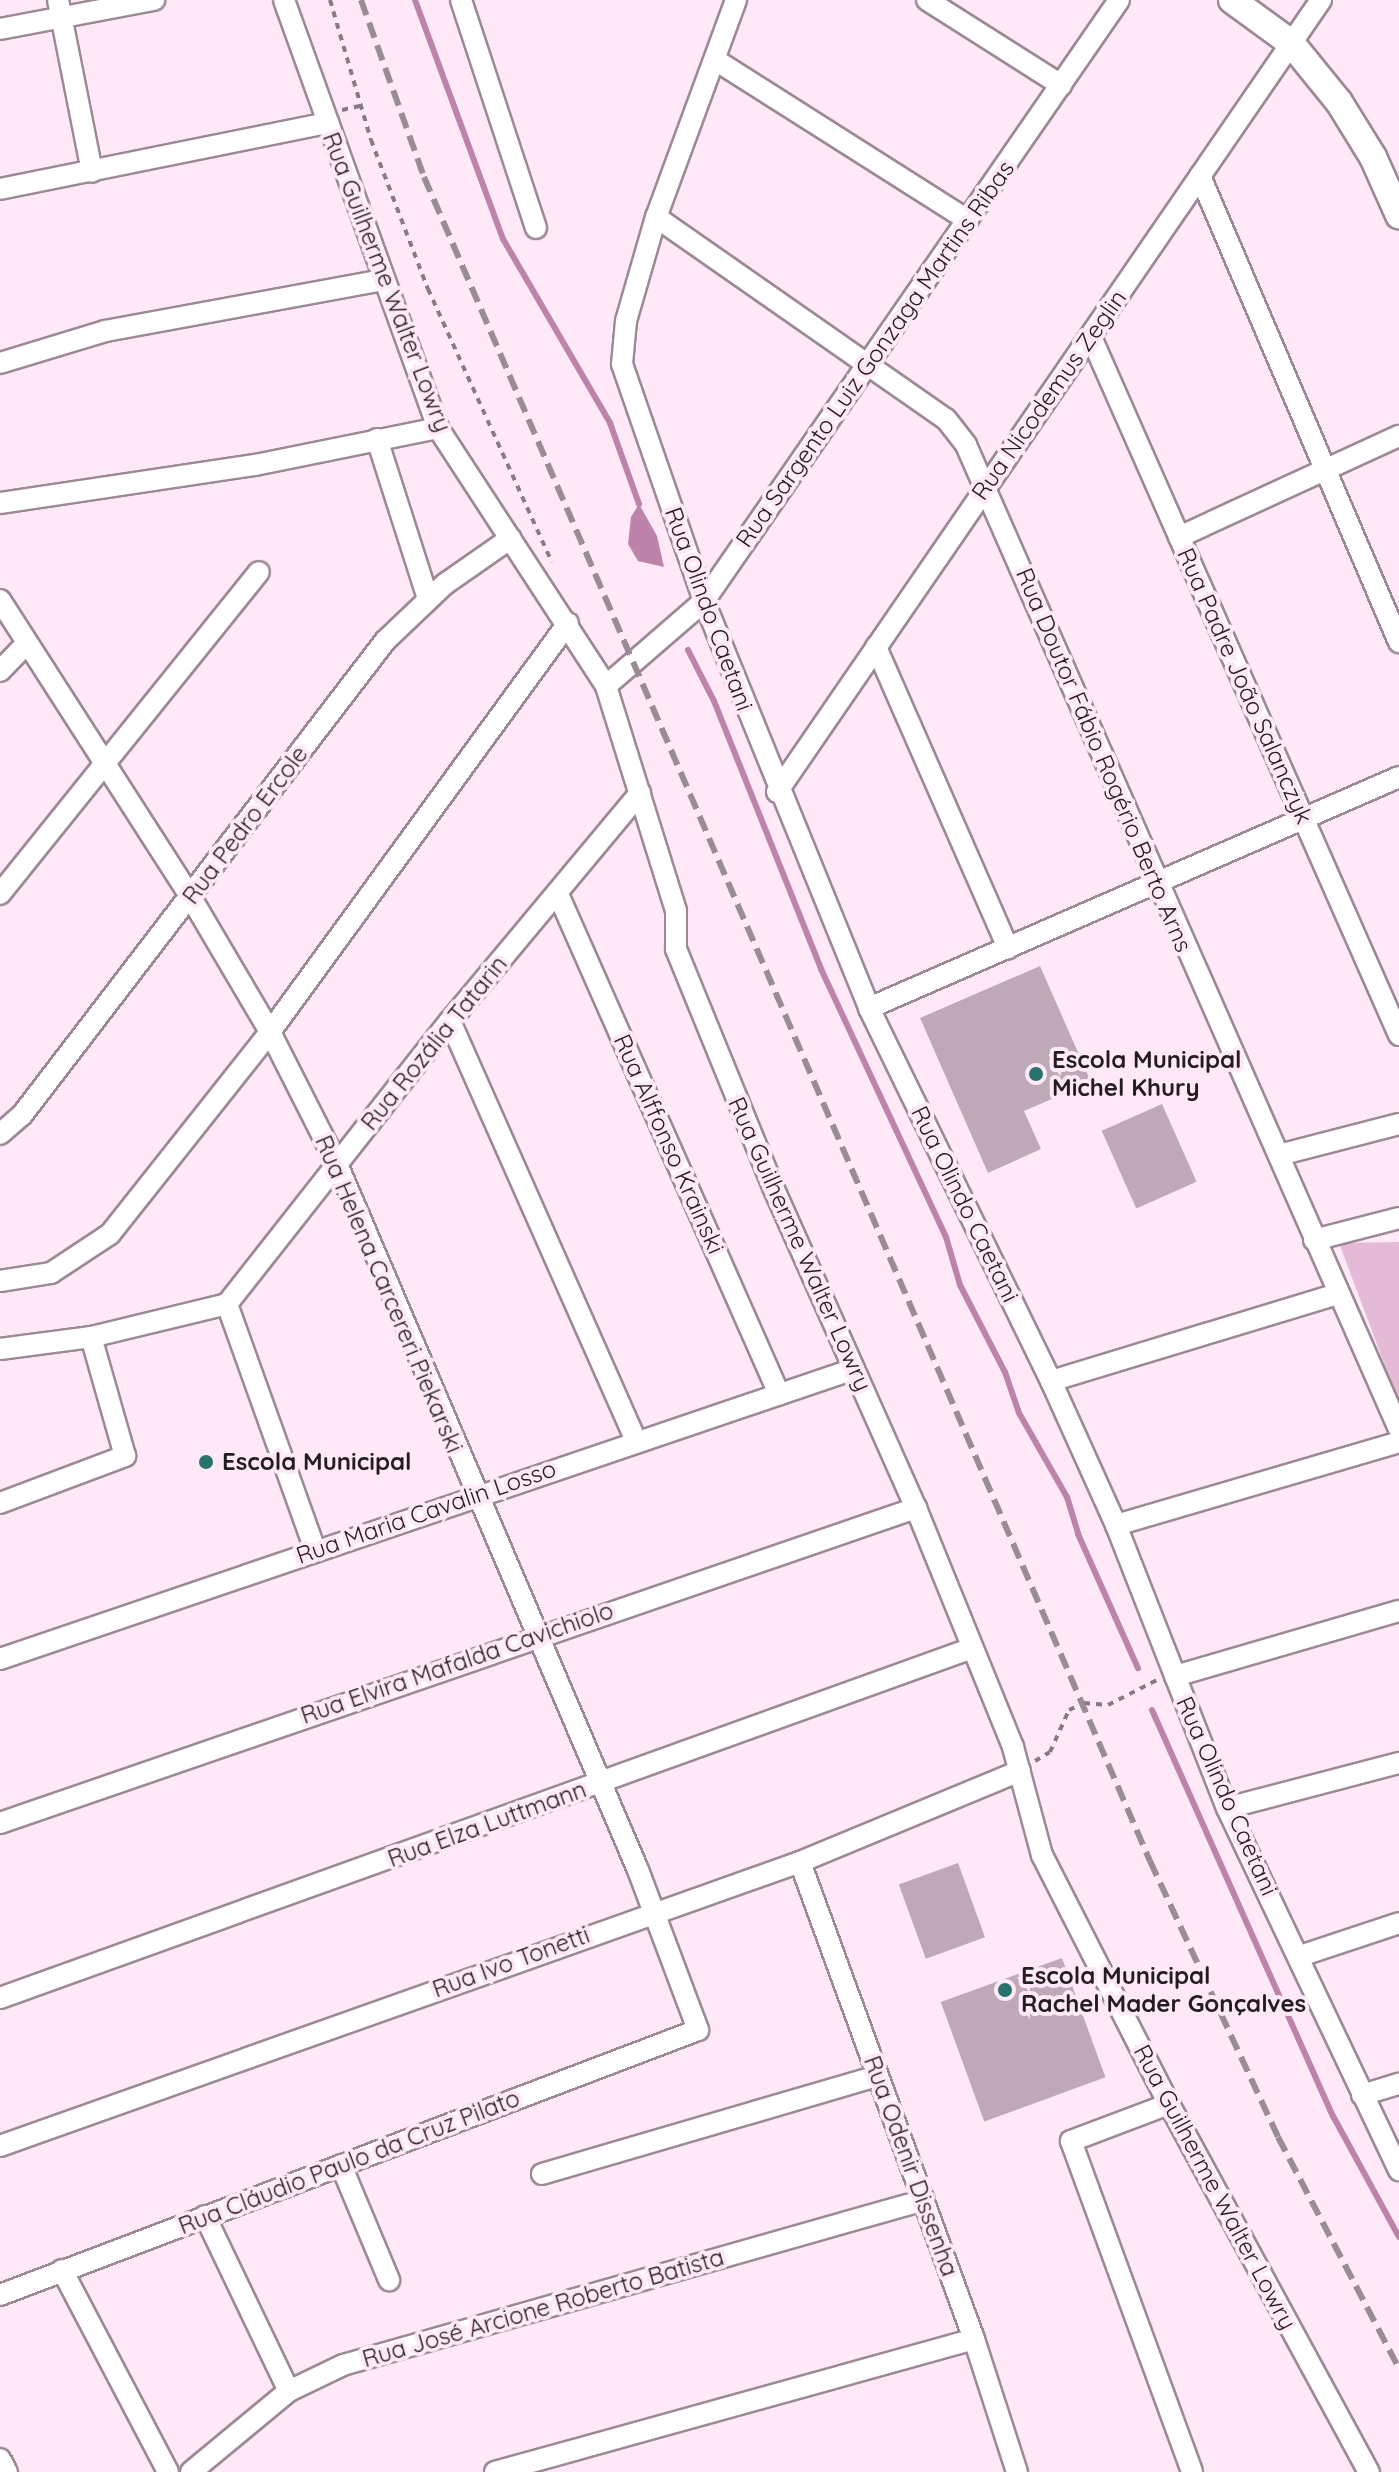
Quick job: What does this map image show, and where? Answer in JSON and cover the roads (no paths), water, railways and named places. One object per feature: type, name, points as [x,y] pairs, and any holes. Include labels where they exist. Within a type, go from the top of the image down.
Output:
[{"type":"street","points":[[0,29],[60,9],[154,0]]},
{"type":"street","name":"Rua Guilherme Walter Lowry","points":[[284,0],[438,428],[555,603],[606,686],[676,911],[676,949],[773,1187],[916,1508],[1020,1771],[1042,1855],[1169,2104],[1369,2472]]},
{"type":"street","points":[[461,0],[536,228]]},
{"type":"street","name":"Rua Olindo Caetani","points":[[736,0],[717,61],[656,217],[626,321],[622,364],[704,601],[777,792],[869,1008],[1051,1381],[1116,1525],[1167,1678],[1399,2170]]},
{"type":"street","points":[[927,0],[1061,85]]},
{"type":"street","name":"Rua Sargento Luiz Gonzaga Martins Ribas","points":[[606,686],[704,601],[1119,0]]},
{"type":"street","points":[[1232,0],[1291,43],[1365,143],[1399,215]]},
{"type":"street","name":"Rua Nicodemus Zeglin","points":[[777,792],[1321,0]]},
{"type":"street","points":[[60,9],[92,172]]},
{"type":"street","points":[[717,61],[968,220]]},
{"type":"street","points":[[0,189],[328,123]]},
{"type":"street","points":[[1200,176],[1399,642]]},
{"type":"street","name":"Rua Doutor Fábio Rogério Berto Arns","points":[[656,217],[946,419],[986,484],[1154,882],[1279,1155],[1337,1294],[1399,1429]]},
{"type":"street","points":[[0,363],[105,331],[338,292],[383,280]]},
{"type":"street","name":"Rua Padre João Salanczyk","points":[[1091,337],[1399,1035]]},
{"type":"street","points":[[0,503],[255,465],[438,428]]},
{"type":"street","points":[[1179,537],[1399,436]]},
{"type":"street","points":[[377,439],[428,599]]},
{"type":"street","name":"Rua Pedro Ercole","points":[[0,1134],[22,1115],[385,641],[474,560],[511,538]]},
{"type":"street","points":[[0,894],[259,572]]},
{"type":"street","name":"Rua Helena Carcereri Piekarski","points":[[0,600],[190,896],[270,1032],[337,1164],[474,1494],[653,1910],[698,2030]]},
{"type":"street","points":[[0,1281],[51,1273],[110,1234],[270,1032],[568,623]]},
{"type":"street","points":[[0,671],[27,643]]},
{"type":"street","points":[[876,647],[1008,948]]},
{"type":"street","points":[[869,1008],[1399,777]]},
{"type":"street","name":"Rua Rozália Tatarin","points":[[227,1304],[450,1021],[640,793]]},
{"type":"street","name":"Rua Alffonso Krainski","points":[[558,894],[779,1394]]},
{"type":"street","points":[[450,1021],[637,1442]]},
{"type":"street","points":[[1279,1155],[1399,1124]]},
{"type":"street","points":[[1314,1240],[1399,1218]]},
{"type":"street","points":[[1051,1381],[1337,1294]]},
{"type":"street","points":[[0,1349],[91,1337],[227,1304],[315,1550]]},
{"type":"street","points":[[0,1503],[125,1456],[91,1337]]},
{"type":"street","name":"Rua Maria Cavalin Losso","points":[[0,1659],[474,1494],[854,1369]]},
{"type":"street","points":[[1116,1525],[1399,1442]]},
{"type":"street","name":"Rua Elvira Mafalda Cavichiolo","points":[[0,1823],[535,1635],[916,1508]]},
{"type":"street","points":[[1167,1678],[1399,1611]]},
{"type":"street","name":"Rua Elza Luttmann","points":[[0,1998],[972,1648]]},
{"type":"street","points":[[1227,1808],[1399,1763]]},
{"type":"street","name":"Rua Ivo Tonetti","points":[[0,2146],[653,1910],[800,1862],[1020,1771]]},
{"type":"street","name":"Rua Odenir Dissenha","points":[[800,1862],[974,2339],[1017,2472]]},
{"type":"street","points":[[1300,1956],[1399,1923]]},
{"type":"street","name":"Rua Cláudio Paulo da Cruz Pilato","points":[[0,2295],[698,2030]]},
{"type":"street","points":[[542,2174],[878,2076]]},
{"type":"street","points":[[1362,2095],[1399,2084]]},
{"type":"street","points":[[1169,2104],[1071,2141],[1192,2472]]},
{"type":"street","points":[[341,2165],[389,2280]]},
{"type":"street","name":"Rua José Arcione Roberto Batista","points":[[191,2472],[289,2391],[343,2365],[924,2200]]},
{"type":"street","points":[[205,2216],[289,2391]]},
{"type":"street","points":[[62,2270],[168,2472]]},
{"type":"street","points":[[495,2472],[974,2339]]},
{"type":"street","points":[[0,2459],[7,2472]]},
{"type":"waterway","points":[[415,0],[503,239],[610,423],[639,504]]},
{"type":"waterway","points":[[688,650],[714,701],[821,969],[946,1237],[960,1285],[1005,1372],[1019,1413],[1067,1497],[1078,1534],[1138,1668]]},
{"type":"waterway","points":[[1152,1710],[1333,2116],[1399,2237]]},
{"type":"railway","points":[[361,0],[424,177],[1150,1861],[1278,2137],[1399,2368]]},
{"type":"place","name":"Escola Municipal Michel Khury","points":[[1036,1074]]},
{"type":"place","name":"Escola Municipal","points":[[206,1462]]},
{"type":"place","name":"Escola Municipal Rachel Mader Gonçalves","points":[[1005,1990]]}]
